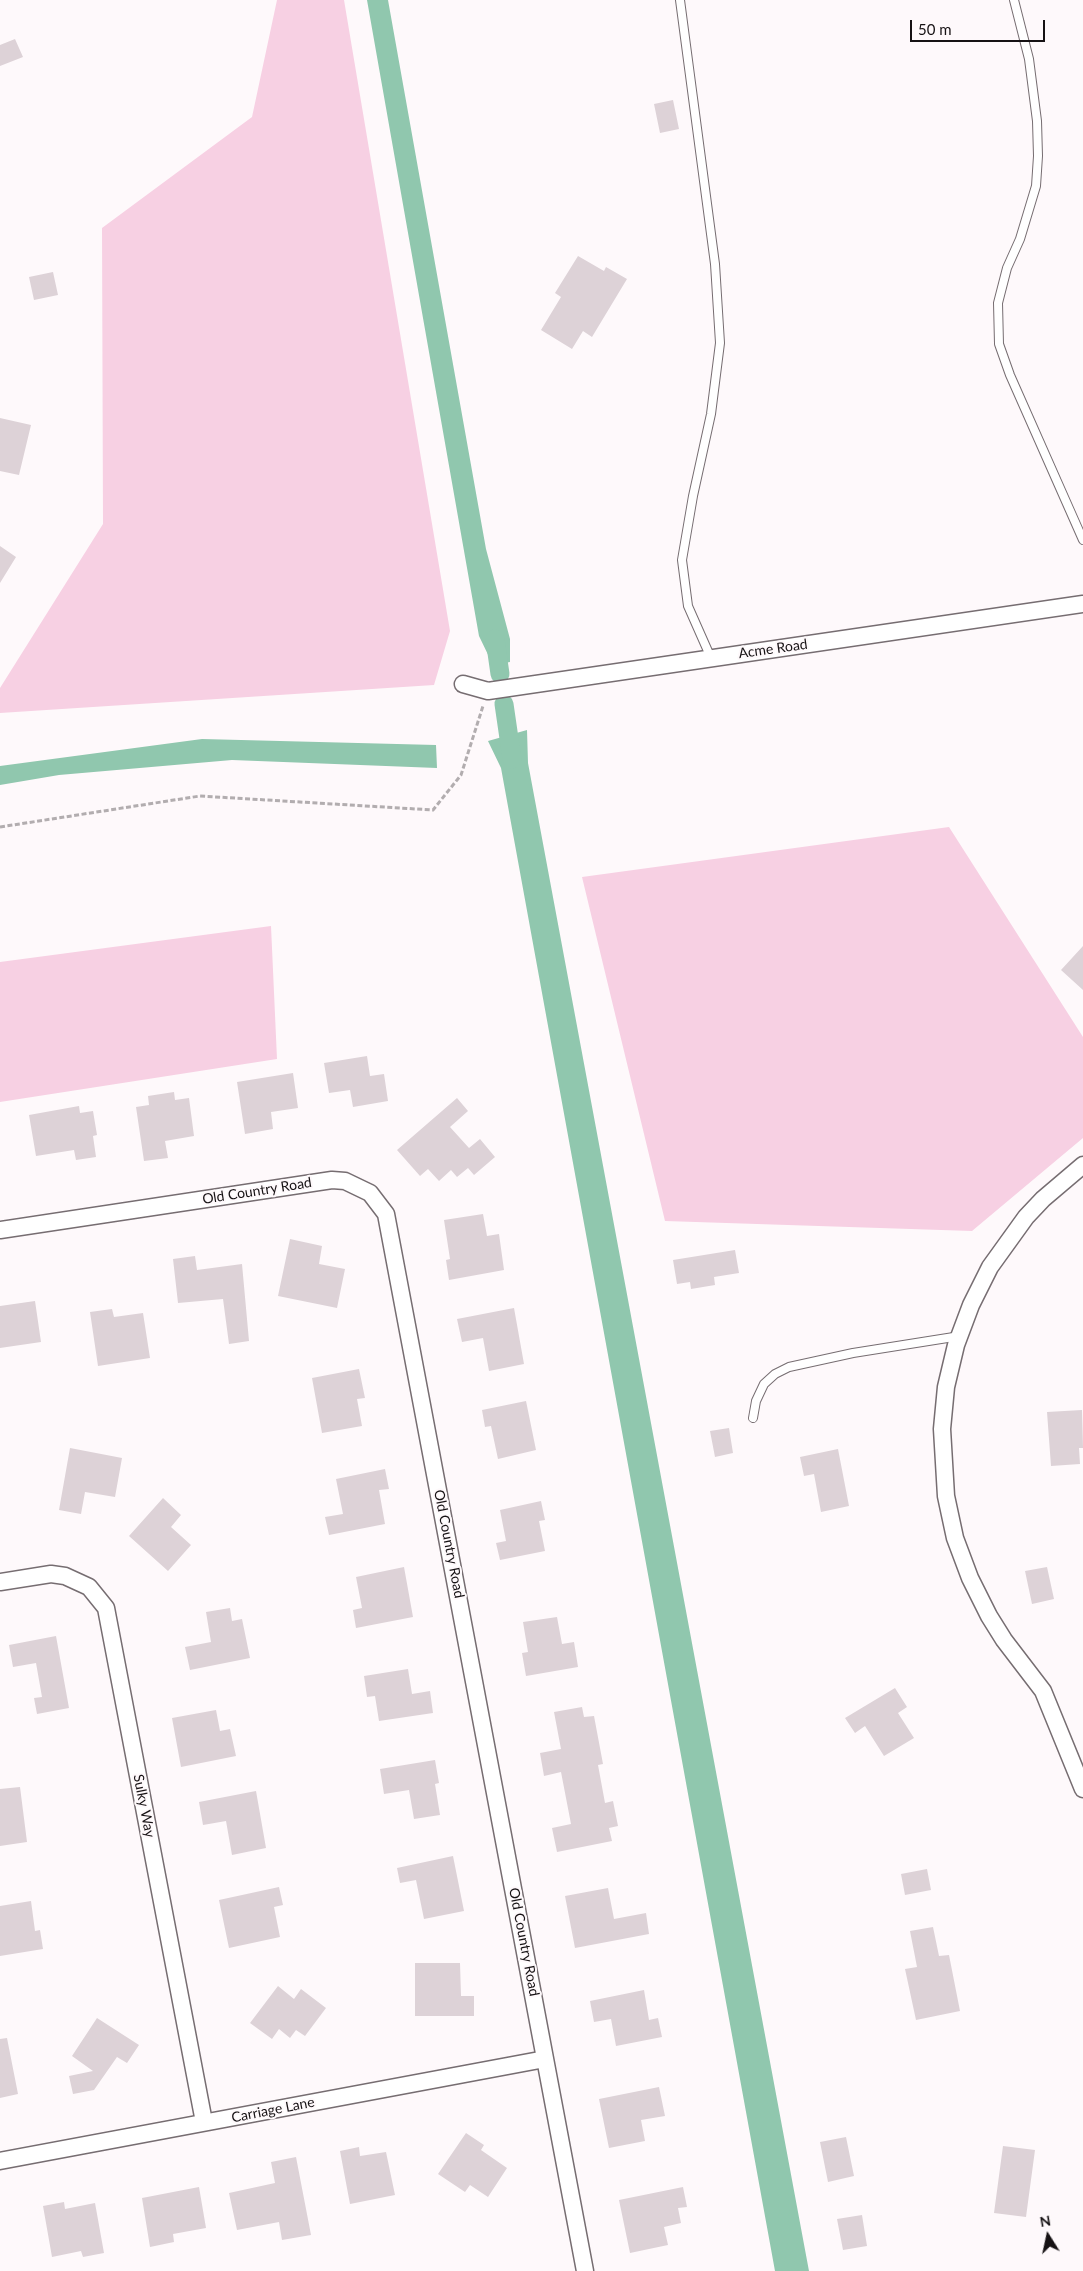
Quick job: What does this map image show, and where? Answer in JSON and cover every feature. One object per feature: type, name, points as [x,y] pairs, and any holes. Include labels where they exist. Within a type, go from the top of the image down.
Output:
[{"type":"street","name":"Acme Road","points":[[463,684],[488,691],[1083,604]]},
{"type":"street","points":[[1083,1166],[1043,1199],[1006,1243],[990,1267],[971,1305],[960,1336],[946,1387],[942,1429],[946,1496],[955,1538],[970,1578],[989,1616],[1043,1691],[1083,1788]]},
{"type":"street","name":"Old Country Road","points":[[0,1230],[332,1180],[358,1186],[370,1193],[379,1202],[386,1214],[390,1227],[585,2271]]},
{"type":"street","name":"Sulky Way","points":[[0,1582],[51,1574],[65,1576],[89,1587],[106,1608],[204,2122]]},
{"type":"street","name":"Carriage Lane","points":[[0,2161],[546,2059]]},
{"type":"lane","points":[[680,0],[715,264],[720,342],[711,414],[682,560],[688,606],[711,658]]},
{"type":"lane","points":[[1014,0],[1029,59],[1037,120],[1038,156],[1036,186],[1020,239],[1007,268],[998,303],[999,344],[1010,374],[1083,540]]},
{"type":"lane","points":[[753,1418],[756,1401],[764,1384],[775,1374],[789,1367],[853,1353],[960,1336]]},
{"type":"path","points":[[0,827],[200,796],[433,810],[461,775],[488,691]]},
{"type":"shaded area","points":[[277,0],[344,0],[450,631],[434,685],[0,713],[0,688],[103,524],[102,228],[252,117]]},
{"type":"shaded area","points":[[367,0],[388,0],[486,549],[510,639],[510,662],[493,665],[479,636]]},
{"type":"shaded area","points":[[527,730],[528,763],[809,2271],[775,2271],[501,768],[488,741]]},
{"type":"shaded area","points":[[202,739],[436,745],[437,768],[232,760],[59,775],[0,785],[0,766]]},
{"type":"shaded area","points":[[949,827],[1083,1037],[1083,1138],[972,1231],[665,1221],[582,877]]},
{"type":"shaded area","points":[[271,926],[277,1059],[0,1102],[0,962]]},
{"type":"building","points":[[15,39],[23,57],[0,66],[0,45]]},
{"type":"building","points":[[673,100],[679,129],[660,133],[654,104]]},
{"type":"building","points":[[578,256],[604,271],[606,267],[627,279],[592,337],[583,331],[572,349],[541,330],[561,297],[555,293]]},
{"type":"building","points":[[53,272],[58,295],[34,300],[29,277]]},
{"type":"building","points":[[0,418],[31,425],[19,475],[0,471]]},
{"type":"building","points":[[0,546],[16,557],[0,583]]},
{"type":"building","points":[[1083,946],[1083,990],[1061,970]]},
{"type":"building","points":[[367,1056],[370,1076],[384,1074],[388,1101],[353,1107],[350,1090],[329,1093],[324,1063]]},
{"type":"building","points":[[293,1073],[298,1108],[271,1112],[273,1129],[245,1134],[237,1082]]},
{"type":"building","points":[[174,1092],[175,1100],[189,1098],[194,1136],[165,1141],[168,1158],[144,1161],[136,1107],[149,1105],[148,1096]]},
{"type":"building","points":[[457,1098],[468,1111],[450,1127],[469,1148],[480,1139],[495,1157],[474,1175],[468,1168],[457,1177],[451,1170],[439,1181],[428,1169],[420,1176],[397,1150]]},
{"type":"building","points":[[79,1106],[80,1113],[93,1111],[97,1135],[93,1136],[96,1157],[76,1160],[74,1150],[36,1156],[29,1115]]},
{"type":"building","points":[[483,1214],[487,1236],[499,1234],[504,1270],[449,1280],[446,1260],[450,1259],[444,1220]]},
{"type":"building","points":[[290,1239],[322,1246],[319,1264],[345,1269],[337,1308],[278,1296]]},
{"type":"building","points":[[735,1250],[739,1273],[714,1277],[715,1285],[691,1289],[690,1282],[677,1284],[673,1260]]},
{"type":"building","points":[[195,1256],[197,1270],[242,1264],[249,1341],[229,1344],[223,1299],[178,1303],[173,1259]]},
{"type":"building","points":[[35,1301],[41,1342],[0,1348],[0,1306]]},
{"type":"building","points":[[514,1308],[524,1364],[489,1371],[483,1338],[462,1342],[457,1319]]},
{"type":"building","points":[[112,1309],[114,1317],[143,1313],[150,1358],[98,1366],[90,1312]]},
{"type":"building","points":[[359,1369],[365,1398],[357,1399],[362,1426],[322,1433],[312,1378]]},
{"type":"building","points":[[526,1401],[536,1450],[498,1459],[491,1426],[485,1427],[482,1410]]},
{"type":"building","points":[[1082,1410],[1083,1448],[1079,1448],[1080,1464],[1051,1466],[1047,1412]]},
{"type":"building","points":[[729,1428],[733,1453],[715,1457],[710,1431]]},
{"type":"building","points":[[70,1448],[122,1458],[115,1497],[85,1492],[81,1514],[59,1510]]},
{"type":"building","points":[[838,1449],[849,1506],[821,1512],[814,1474],[804,1476],[800,1457]]},
{"type":"building","points":[[385,1469],[389,1489],[379,1490],[385,1524],[329,1535],[325,1517],[343,1514],[336,1479]]},
{"type":"building","points":[[163,1498],[181,1515],[171,1527],[191,1545],[168,1571],[129,1536]]},
{"type":"building","points":[[541,1501],[545,1520],[539,1521],[545,1551],[500,1560],[496,1543],[506,1541],[500,1510]]},
{"type":"building","points":[[404,1567],[413,1617],[356,1628],[353,1610],[362,1608],[356,1577]]},
{"type":"building","points":[[1047,1567],[1054,1599],[1032,1604],[1025,1571]]},
{"type":"building","points":[[230,1608],[232,1621],[242,1619],[250,1658],[190,1670],[185,1647],[211,1642],[206,1612]]},
{"type":"building","points":[[557,1617],[562,1644],[574,1642],[578,1667],[526,1676],[522,1653],[528,1652],[523,1622]]},
{"type":"building","points":[[56,1636],[69,1708],[37,1714],[34,1698],[42,1697],[36,1663],[13,1667],[9,1645]]},
{"type":"building","points":[[408,1669],[412,1694],[430,1691],[433,1713],[379,1721],[375,1696],[367,1697],[364,1676]]},
{"type":"building","points":[[895,1688],[907,1707],[898,1713],[914,1738],[884,1756],[865,1726],[855,1733],[845,1718]]},
{"type":"building","points":[[582,1707],[584,1717],[594,1716],[603,1764],[598,1765],[605,1803],[613,1801],[618,1826],[609,1828],[612,1841],[557,1852],[552,1828],[571,1824],[561,1772],[544,1776],[540,1753],[561,1749],[554,1712]]},
{"type":"building","points":[[216,1710],[220,1731],[230,1729],[236,1756],[181,1767],[172,1718]]},
{"type":"building","points":[[435,1760],[439,1783],[435,1784],[440,1815],[414,1819],[409,1790],[384,1794],[380,1769]]},
{"type":"building","points":[[20,1787],[27,1842],[0,1846],[0,1789]]},
{"type":"building","points":[[256,1791],[266,1848],[232,1855],[226,1821],[203,1825],[199,1802]]},
{"type":"building","points":[[453,1856],[464,1911],[424,1919],[416,1880],[400,1883],[397,1868]]},
{"type":"building","points":[[927,1869],[931,1890],[905,1895],[901,1874]]},
{"type":"building","points":[[279,1887],[283,1905],[274,1907],[280,1937],[229,1948],[219,1900]]},
{"type":"building","points":[[608,1888],[614,1919],[646,1913],[649,1934],[575,1948],[565,1896]]},
{"type":"building","points":[[31,1901],[35,1931],[40,1930],[43,1949],[0,1956],[0,1906]]},
{"type":"building","points":[[933,1927],[939,1956],[949,1955],[960,2011],[916,2020],[905,1969],[917,1967],[910,1931]]},
{"type":"building","points":[[415,1963],[460,1963],[461,1996],[474,1996],[474,2016],[415,2016]]},
{"type":"building","points":[[278,1986],[294,1999],[301,1989],[326,2008],[305,2036],[296,2030],[290,2038],[279,2029],[272,2039],[250,2023]]},
{"type":"building","points":[[644,1990],[649,2020],[658,2018],[662,2037],[616,2046],[611,2019],[594,2022],[590,2001]]},
{"type":"building","points":[[97,2018],[139,2045],[127,2063],[117,2057],[94,2090],[73,2094],[69,2076],[93,2071],[72,2056]]},
{"type":"building","points":[[7,2038],[18,2094],[0,2098],[0,2039]]},
{"type":"building","points":[[659,2087],[665,2116],[641,2120],[645,2141],[609,2148],[599,2099]]},
{"type":"building","points":[[466,2133],[484,2145],[481,2150],[507,2168],[488,2197],[470,2185],[465,2192],[438,2174]]},
{"type":"building","points":[[846,2137],[854,2176],[828,2182],[820,2142]]},
{"type":"building","points":[[1003,2146],[1035,2150],[1026,2217],[994,2213]]},
{"type":"building","points":[[359,2147],[360,2156],[386,2152],[395,2195],[350,2204],[340,2151]]},
{"type":"building","points":[[296,2157],[311,2235],[282,2240],[279,2222],[237,2230],[229,2193],[275,2183],[271,2162]]},
{"type":"building","points":[[199,2187],[206,2228],[173,2234],[174,2242],[150,2247],[142,2198]]},
{"type":"building","points":[[683,2187],[687,2207],[678,2208],[681,2223],[664,2227],[668,2245],[630,2253],[619,2200]]},
{"type":"building","points":[[64,2202],[65,2209],[95,2203],[104,2253],[83,2257],[81,2251],[52,2257],[43,2206]]},
{"type":"building","points":[[862,2215],[867,2246],[843,2250],[837,2219]]},
{"type":"waterway","points":[[495,639],[500,674]]},
{"type":"waterway","points":[[504,704],[512,759]]}]
